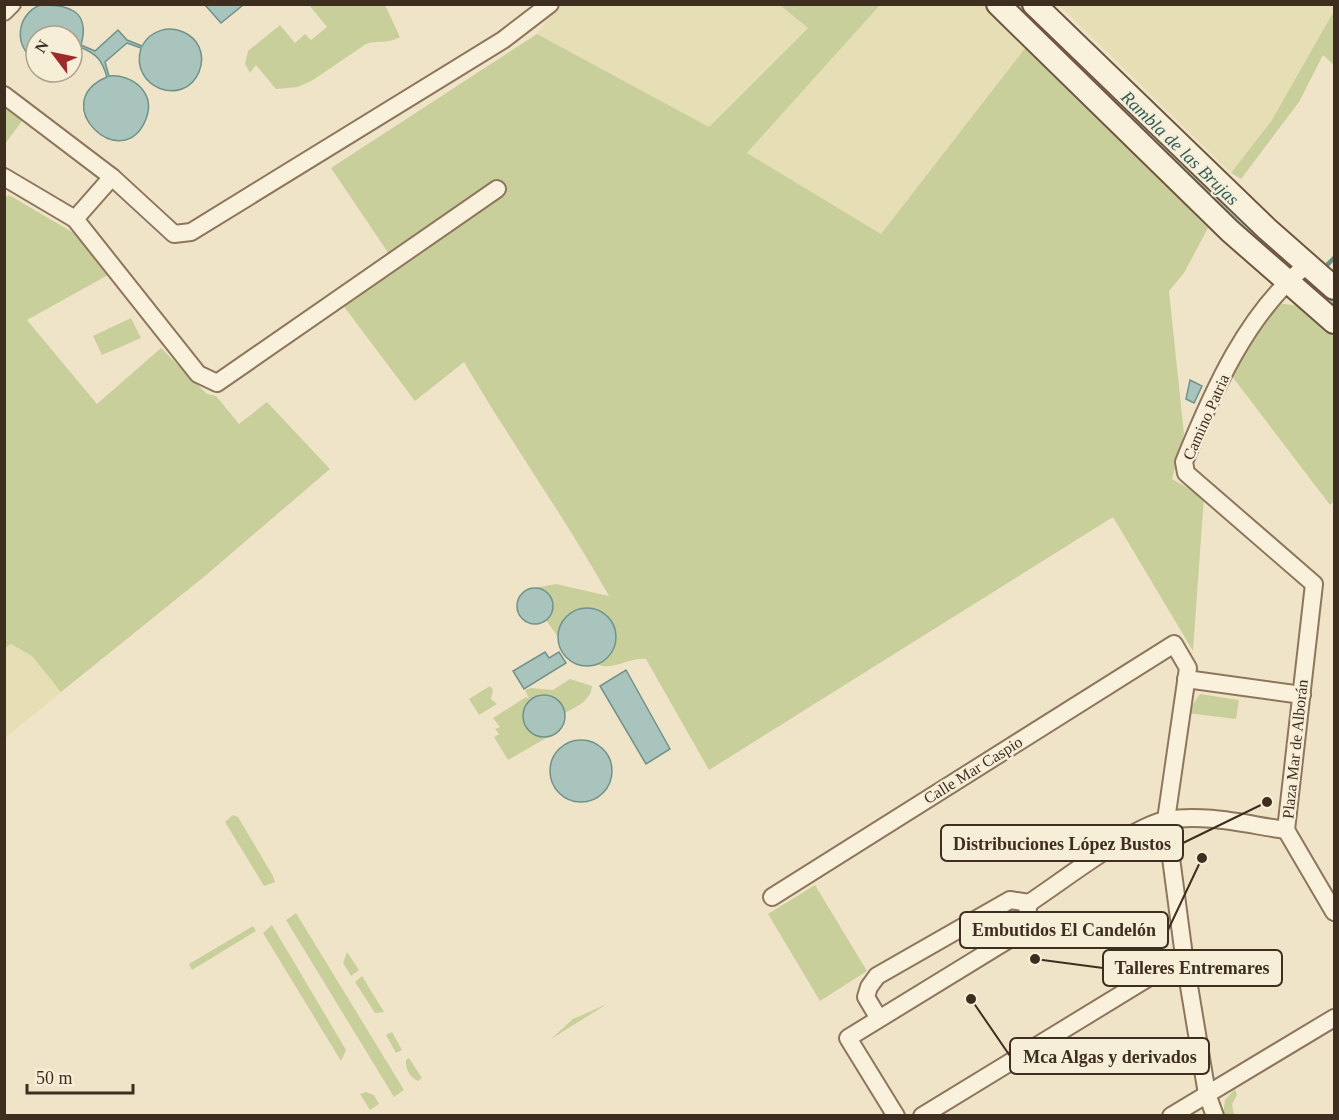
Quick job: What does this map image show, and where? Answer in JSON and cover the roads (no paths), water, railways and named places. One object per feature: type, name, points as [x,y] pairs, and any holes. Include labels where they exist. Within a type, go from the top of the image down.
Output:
[{"type":"street","points":[[4,12],[12,4]]},
{"type":"street","points":[[4,95],[112,177],[174,234],[191,232],[503,40],[550,4]]},
{"type":"street","points":[[998,4],[1230,231],[1297,274],[1335,288]]},
{"type":"street","points":[[1034,4],[1297,274],[1335,322]]},
{"type":"street","points":[[4,177],[75,219],[198,374],[217,383],[497,189]]},
{"type":"street","points":[[75,219],[112,177]]},
{"type":"street","name":"Camino Patria","points":[[1297,274],[1247,335],[1221,381],[1184,462],[1186,473],[1314,584]]},
{"type":"street","name":"Plaza Mar de Alborán","points":[[1166,820],[1204,820],[1286,830],[1314,584]]},
{"type":"street","name":"Calle Mar Caspio","points":[[772,897],[1174,644],[1188,668],[1186,679]]},
{"type":"street","points":[[1215,1116],[1207,1094],[1184,956],[1166,820],[1186,679],[1302,694]]},
{"type":"street","points":[[878,1017],[866,997],[869,987],[877,976],[1010,900],[1029,903],[1134,833],[1166,820]]},
{"type":"street","points":[[1286,830],[1335,912]]},
{"type":"street","points":[[896,1116],[848,1038],[878,1017],[1024,930],[1029,903]]},
{"type":"street","points":[[922,1116],[1184,956]]},
{"type":"street","points":[[1171,1116],[1335,1018]]},
{"type":"water","points":[[40,5],[67,8],[80,17],[83,24],[24,24],[24,48],[20,32],[22,23],[32,10]]},
{"type":"water","points":[[205,5],[243,5],[221,23]]},
{"type":"water","points":[[1004,5],[1028,5],[1334,295],[1334,317]]},
{"type":"water","points":[[172,29],[193,38],[199,47],[202,59],[199,72],[192,83],[182,89],[171,91],[150,83],[143,74],[139,62],[141,48],[127,43],[105,62],[109,76],[118,76],[134,82],[145,93],[148,101],[146,119],[135,135],[121,141],[107,138],[95,130],[86,117],[84,103],[90,89],[107,77],[98,58],[84,49],[84,46],[95,51],[118,30],[127,40],[142,46],[151,36],[161,30]]},
{"type":"water","points":[[1190,380],[1202,386],[1194,403],[1186,399]]},
{"type":"water","points":[[535,588],[547,594],[553,606],[547,618],[535,624],[523,618],[517,606],[523,594]]},
{"type":"water","points":[[587,608],[603,613],[611,621],[616,637],[611,653],[603,661],[587,666],[571,661],[563,653],[558,637],[563,621],[571,613]]},
{"type":"water","points":[[545,652],[549,658],[559,652],[566,663],[524,689],[513,671]]},
{"type":"water","points":[[626,670],[670,749],[646,764],[600,686]]},
{"type":"water","points":[[544,695],[552,696],[559,701],[564,708],[564,724],[559,731],[552,736],[544,737],[536,736],[529,731],[524,724],[523,716],[524,708],[529,701],[536,696]]},
{"type":"water","points":[[581,740],[593,742],[603,749],[610,759],[612,771],[610,783],[603,793],[593,800],[581,802],[569,800],[559,793],[552,783],[550,771],[552,759],[559,749],[569,742]]},
{"type":"waterway","points":[[1327,265],[1334,258]]},
{"type":"place","name":"Distribuciones López Bustos","points":[[1267,802]]},
{"type":"place","name":"Embutidos El Candelón","points":[[1202,858]]},
{"type":"place","name":"Talleres Entremares","points":[[1035,959]]},
{"type":"place","name":"Mca Algas y derivados","points":[[971,999]]},
{"type":"water label","name":"Rambla de las Brujas","points":[[1180,148]]}]
